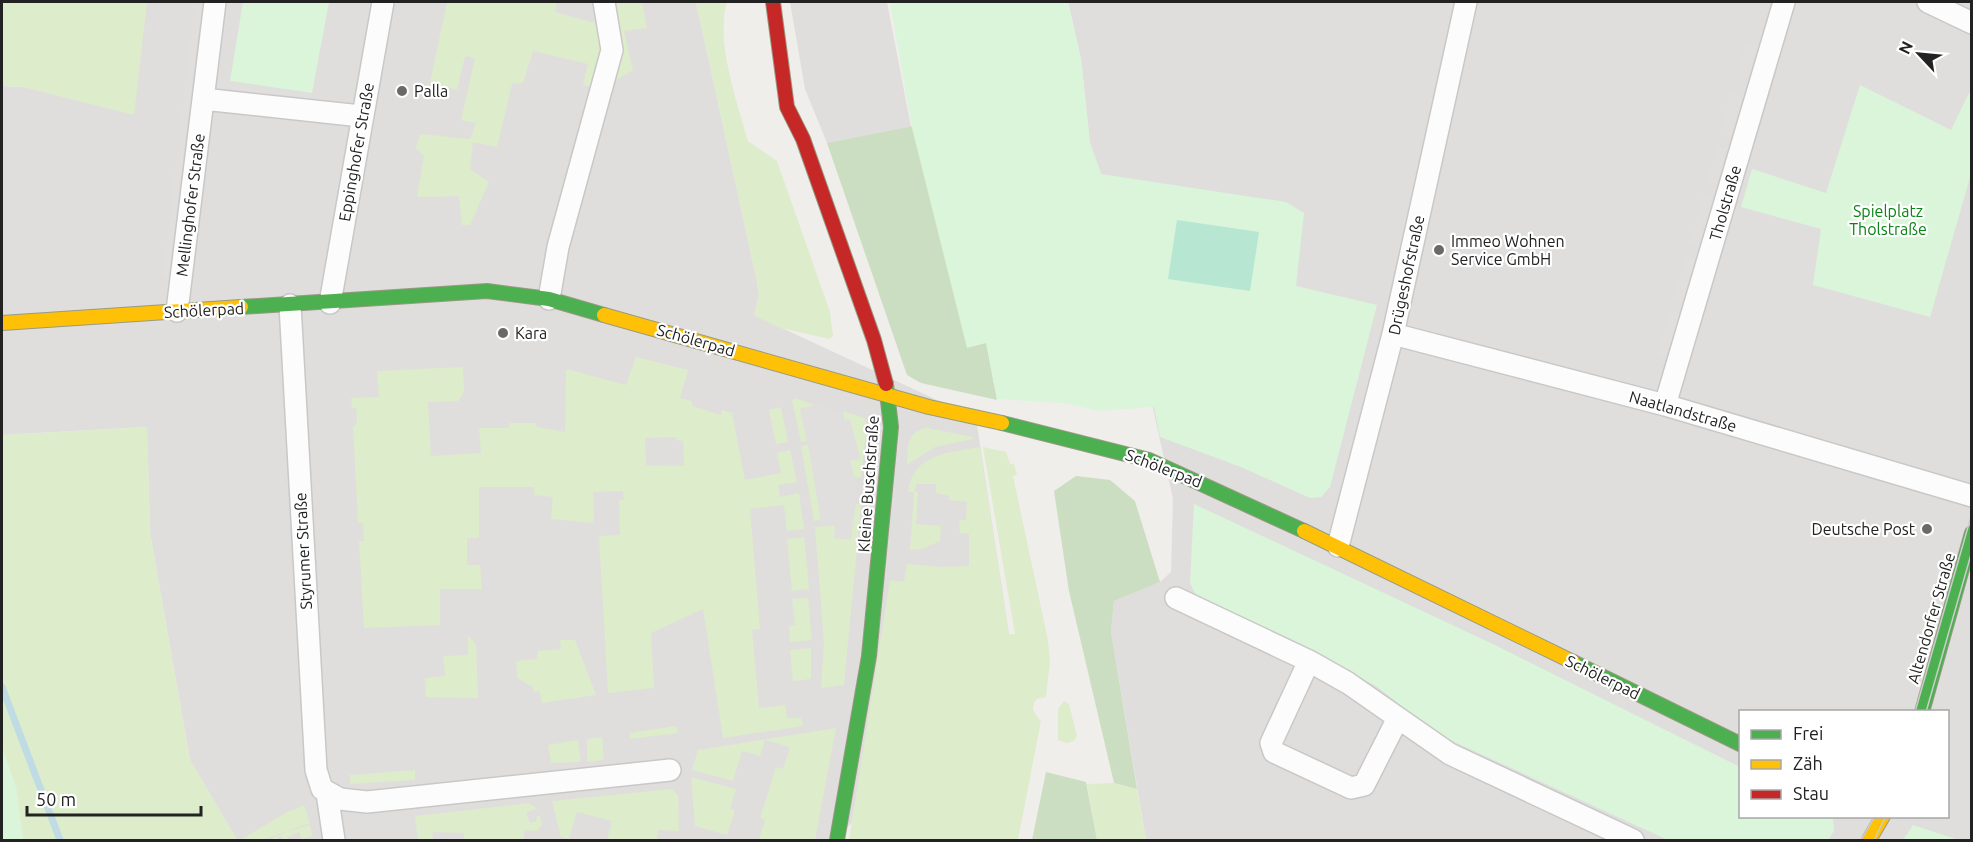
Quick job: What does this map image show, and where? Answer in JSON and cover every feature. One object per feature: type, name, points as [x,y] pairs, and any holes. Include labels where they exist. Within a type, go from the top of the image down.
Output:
[{"type":"street","name":"Mellinghofer Straße","points":[[177,311],[215,2]]},
{"type":"street","name":"Eppinghofer Straße","points":[[330,303],[361,116],[383,2]]},
{"type":"street","points":[[549,299],[558,247],[612,50],[604,2]]},
{"type":"street","name":"Kleine Buschstraße","points":[[773,2],[788,107],[803,139],[839,240],[874,340],[889,395],[891,427],[869,656],[837,840]]},
{"type":"street","name":"Drügeshofstraße","points":[[1338,546],[1393,334],[1466,2]]},
{"type":"street","name":"Tholstraße","points":[[1665,405],[1784,2]]},
{"type":"street","points":[[1928,2],[1971,23]]},
{"type":"street","points":[[202,99],[361,116]]},
{"type":"street","name":"Schölerpad","points":[[2,323],[487,291],[549,299],[889,395],[1132,454],[1191,477],[1338,546],[1739,744]]},
{"type":"street","name":"Styrumer Straße","points":[[290,305],[316,770],[318,784],[327,793],[334,840]]},
{"type":"street","name":"Naatlandstraße","points":[[1393,334],[1665,405],[1971,496]]},
{"type":"street","name":"Altendorfer Straße","points":[[1922,710],[1971,533]]},
{"type":"street","points":[[1176,598],[1309,661],[1348,683],[1397,720],[1450,754],[1634,840]]},
{"type":"street","points":[[1309,661],[1270,744],[1274,752],[1351,788],[1364,785],[1397,720]]},
{"type":"street","points":[[327,793],[347,801],[367,802],[670,770]]},
{"type":"street","points":[[1869,840],[1882,818]]},
{"type":"shaded area","points":[[30,2],[696,2],[756,277],[759,295],[754,315],[976,418],[1009,634],[837,840],[237,840],[190,760],[150,533],[147,427],[2,435],[2,86],[22,87]]},
{"type":"shaded area","points":[[195,2],[202,2],[168,278],[163,276]]},
{"type":"shaded area","points":[[221,2],[229,2],[218,79],[341,99],[340,109],[209,87]]},
{"type":"shaded area","points":[[790,2],[887,2],[911,127],[827,143],[805,89]]},
{"type":"shaded area","points":[[1068,2],[1971,2],[1971,840],[1146,840],[1111,632],[1114,601],[1160,582],[1171,572],[1173,499],[1101,174],[1090,143],[1081,59]]},
{"type":"shaded area","points":[[1746,44],[1756,47],[1746,81],[1736,78]]},
{"type":"shaded area","points":[[1731,93],[1742,96],[1731,136],[1720,133]]},
{"type":"shaded area","points":[[1717,146],[1726,148],[1716,187],[1706,184]]},
{"type":"shaded area","points":[[1704,194],[1712,196],[1698,246],[1690,244]]},
{"type":"shaded area","points":[[1687,257],[1696,260],[1682,303],[1673,300]]},
{"type":"shaded area","points":[[1671,310],[1680,313],[1666,359],[1657,357]]},
{"type":"shaded area","points":[[815,405],[843,411],[844,420],[850,419],[860,459],[850,461],[853,477],[857,478],[851,540],[834,538],[835,525],[821,526],[815,478],[800,409]]},
{"type":"green space","points":[[2,2],[147,2],[134,115],[23,87],[2,86]]},
{"type":"green space","points":[[243,2],[329,2],[312,93],[230,81]]},
{"type":"green space","points":[[447,2],[557,2],[555,12],[613,28],[609,2],[642,2],[647,28],[624,31],[633,70],[601,89],[583,85],[588,64],[533,51],[523,83],[512,84],[497,147],[473,142],[470,169],[489,182],[470,225],[462,225],[459,196],[417,197],[424,156],[416,148],[420,134],[470,139],[476,123],[461,120],[475,58],[465,56],[457,90],[430,83]]},
{"type":"green space","points":[[696,2],[727,2],[724,18],[725,53],[748,141],[777,161],[830,312],[833,336],[829,339],[777,327],[754,315],[759,295],[756,277]]},
{"type":"green space","points":[[890,2],[1068,2],[1081,59],[1090,143],[1101,174],[1286,202],[1304,213],[1296,286],[1377,305],[1330,487],[1321,497],[1310,498],[1241,467],[1160,437],[1154,407],[1100,411],[1064,403],[997,399],[986,343],[967,348],[912,128]]},
{"type":"green space","name":"Spielplatz Tholstraße","points":[[1860,85],[1951,130],[1971,89],[1971,174],[1930,317],[1813,285],[1821,229],[1741,207],[1752,169],[1826,193]]},
{"type":"green space","points":[[919,125],[986,342],[997,400],[921,383],[907,375],[827,143]]},
{"type":"green space","points":[[1177,220],[1259,232],[1250,291],[1168,279]]},
{"type":"green space","points":[[636,357],[688,370],[680,398],[692,401],[692,406],[721,415],[722,410],[732,413],[745,480],[781,473],[777,453],[790,450],[797,482],[778,485],[780,497],[799,493],[804,529],[787,531],[784,505],[750,509],[760,629],[752,630],[759,708],[785,705],[787,718],[801,718],[803,726],[723,738],[703,609],[651,633],[654,688],[608,693],[599,536],[620,535],[619,500],[624,500],[623,491],[593,492],[594,523],[551,519],[553,497],[534,495],[534,487],[479,487],[479,538],[467,538],[467,565],[480,565],[482,589],[440,589],[440,625],[364,628],[359,541],[364,541],[363,523],[358,523],[353,427],[357,424],[356,408],[352,408],[351,398],[379,397],[377,371],[463,367],[464,392],[458,401],[428,402],[431,456],[481,453],[479,428],[508,428],[510,423],[536,423],[537,427],[565,432],[566,369],[626,385]],"holes":[[[676,437],[676,440],[683,441],[684,466],[646,465],[645,438]]]},
{"type":"green space","points":[[795,398],[815,405],[800,409],[807,441],[801,442],[792,400]]},
{"type":"green space","points":[[781,407],[788,442],[776,444],[769,410]]},
{"type":"green space","points":[[843,411],[864,418],[867,423],[861,478],[854,477],[850,461],[860,458],[850,420],[844,421]]},
{"type":"green space","points":[[147,427],[150,533],[190,760],[237,840],[23,840],[16,788],[2,747],[2,435]]},
{"type":"green space","points":[[927,428],[973,437],[973,439],[935,447],[907,465],[909,441],[915,432]]},
{"type":"green space","points":[[808,444],[821,520],[814,521],[801,446]]},
{"type":"green space","points":[[980,447],[1009,634],[1015,634],[983,447],[1006,452],[1010,464],[1014,464],[1017,475],[1013,476],[1048,640],[1050,662],[1046,697],[1037,699],[1033,705],[1041,721],[1018,840],[849,840],[890,580],[904,582],[907,564],[942,567],[969,566],[969,534],[960,533],[959,520],[966,520],[967,502],[949,500],[949,496],[936,493],[936,484],[917,484],[914,492],[908,492],[911,479],[925,462],[944,454]]},
{"type":"green space","points":[[1076,476],[1110,480],[1135,501],[1160,582],[1114,601],[1111,632],[1137,789],[1114,783],[1069,591],[1054,491]]},
{"type":"green space","points":[[914,492],[918,492],[916,524],[941,526],[940,541],[922,549],[910,550]]},
{"type":"green space","points":[[856,504],[861,504],[844,685],[821,688],[824,643],[815,527],[836,525],[850,540]]},
{"type":"green space","points":[[1194,504],[1497,646],[1739,767],[1739,818],[1833,818],[1834,831],[1828,840],[1668,840],[1437,734],[1376,686],[1288,639],[1196,596],[1190,583]]},
{"type":"green space","points":[[804,537],[809,589],[792,591],[787,539]]},
{"type":"green space","points":[[808,598],[812,640],[790,642],[789,626],[795,625],[792,599]]},
{"type":"green space","points":[[468,635],[476,645],[478,698],[426,697],[425,678],[445,676],[443,656],[468,655]]},
{"type":"green space","points":[[560,640],[575,640],[596,695],[542,703],[539,691],[533,692],[533,687],[517,678],[516,661],[537,659],[538,651],[561,649]]},
{"type":"green space","points":[[811,648],[811,679],[793,681],[790,650]]},
{"type":"green space","points":[[1064,701],[1069,704],[1077,736],[1074,741],[1067,743],[1058,740],[1058,709]]},
{"type":"green space","points":[[676,726],[678,733],[630,739],[630,733]]},
{"type":"green space","points":[[836,728],[815,840],[759,840],[765,820],[760,818],[776,767],[783,769],[790,747],[765,740],[760,756],[742,751],[733,781],[692,770],[698,750]]},
{"type":"green space","points":[[602,737],[604,760],[587,762],[587,739]]},
{"type":"green space","points":[[578,740],[581,762],[551,763],[548,745]]},
{"type":"green space","points":[[2,747],[16,788],[23,840],[2,840]]},
{"type":"green space","points":[[415,770],[415,780],[350,784],[350,775]]},
{"type":"green space","points":[[1046,772],[1086,782],[1097,840],[1032,840]]},
{"type":"green space","points":[[691,777],[736,789],[730,809],[735,810],[727,835],[695,826]]},
{"type":"green space","points":[[1114,783],[1137,789],[1146,840],[1097,840],[1087,784]]},
{"type":"green space","points":[[672,789],[678,796],[679,831],[658,830],[657,840],[607,840],[612,821],[577,812],[569,839],[561,837],[552,801]]},
{"type":"green space","points":[[529,803],[538,809],[526,812],[530,823],[537,821],[536,817],[540,816],[542,824],[537,831],[525,830],[523,840],[464,840],[464,833],[433,832],[432,840],[418,840],[415,816]]},
{"type":"green space","points":[[304,805],[310,823],[262,840],[241,840],[287,812]]},
{"type":"green space","points":[[310,825],[312,836],[302,839],[299,832],[287,838],[288,840],[284,840],[281,836],[275,840],[269,840],[288,831]]},
{"type":"green space","points":[[1913,825],[1959,840],[1903,840]]},
{"type":"waterway","points":[[2,687],[60,840]]},
{"type":"tram line","points":[[1916,710],[1972,513]]},
{"type":"tram line","points":[[1927,710],[1972,551]]},
{"type":"tram line","points":[[1861,840],[1874,818]]},
{"type":"tram line","points":[[1874,840],[1885,818]]},
{"type":"traffic: fast","points":[[241,307],[487,291],[549,299],[604,315]]},
{"type":"traffic: fast","points":[[837,840],[869,656],[891,427],[886,384]]},
{"type":"traffic: fast","points":[[1002,423],[1149,460],[1304,531]]},
{"type":"traffic: fast","points":[[1923,710],[1972,533]]},
{"type":"traffic: fast","points":[[1573,662],[1739,744]]},
{"type":"traffic: slow","points":[[2,323],[241,307]]},
{"type":"traffic: slow","points":[[604,315],[929,407],[1002,423]]},
{"type":"traffic: slow","points":[[1304,531],[1573,662]]},
{"type":"traffic: slow","points":[[1869,840],[1882,818]]},
{"type":"traffic: jam","points":[[773,2],[787,107],[803,139],[874,340],[886,384]]},
{"type":"place","name":"Palla","points":[[402,91]]},
{"type":"place","name":"Immeo Wohnen Service GmbH","points":[[1439,250]]},
{"type":"place","name":"Kara","points":[[503,333]]},
{"type":"place","name":"Deutsche Post","points":[[1927,529]]}]
